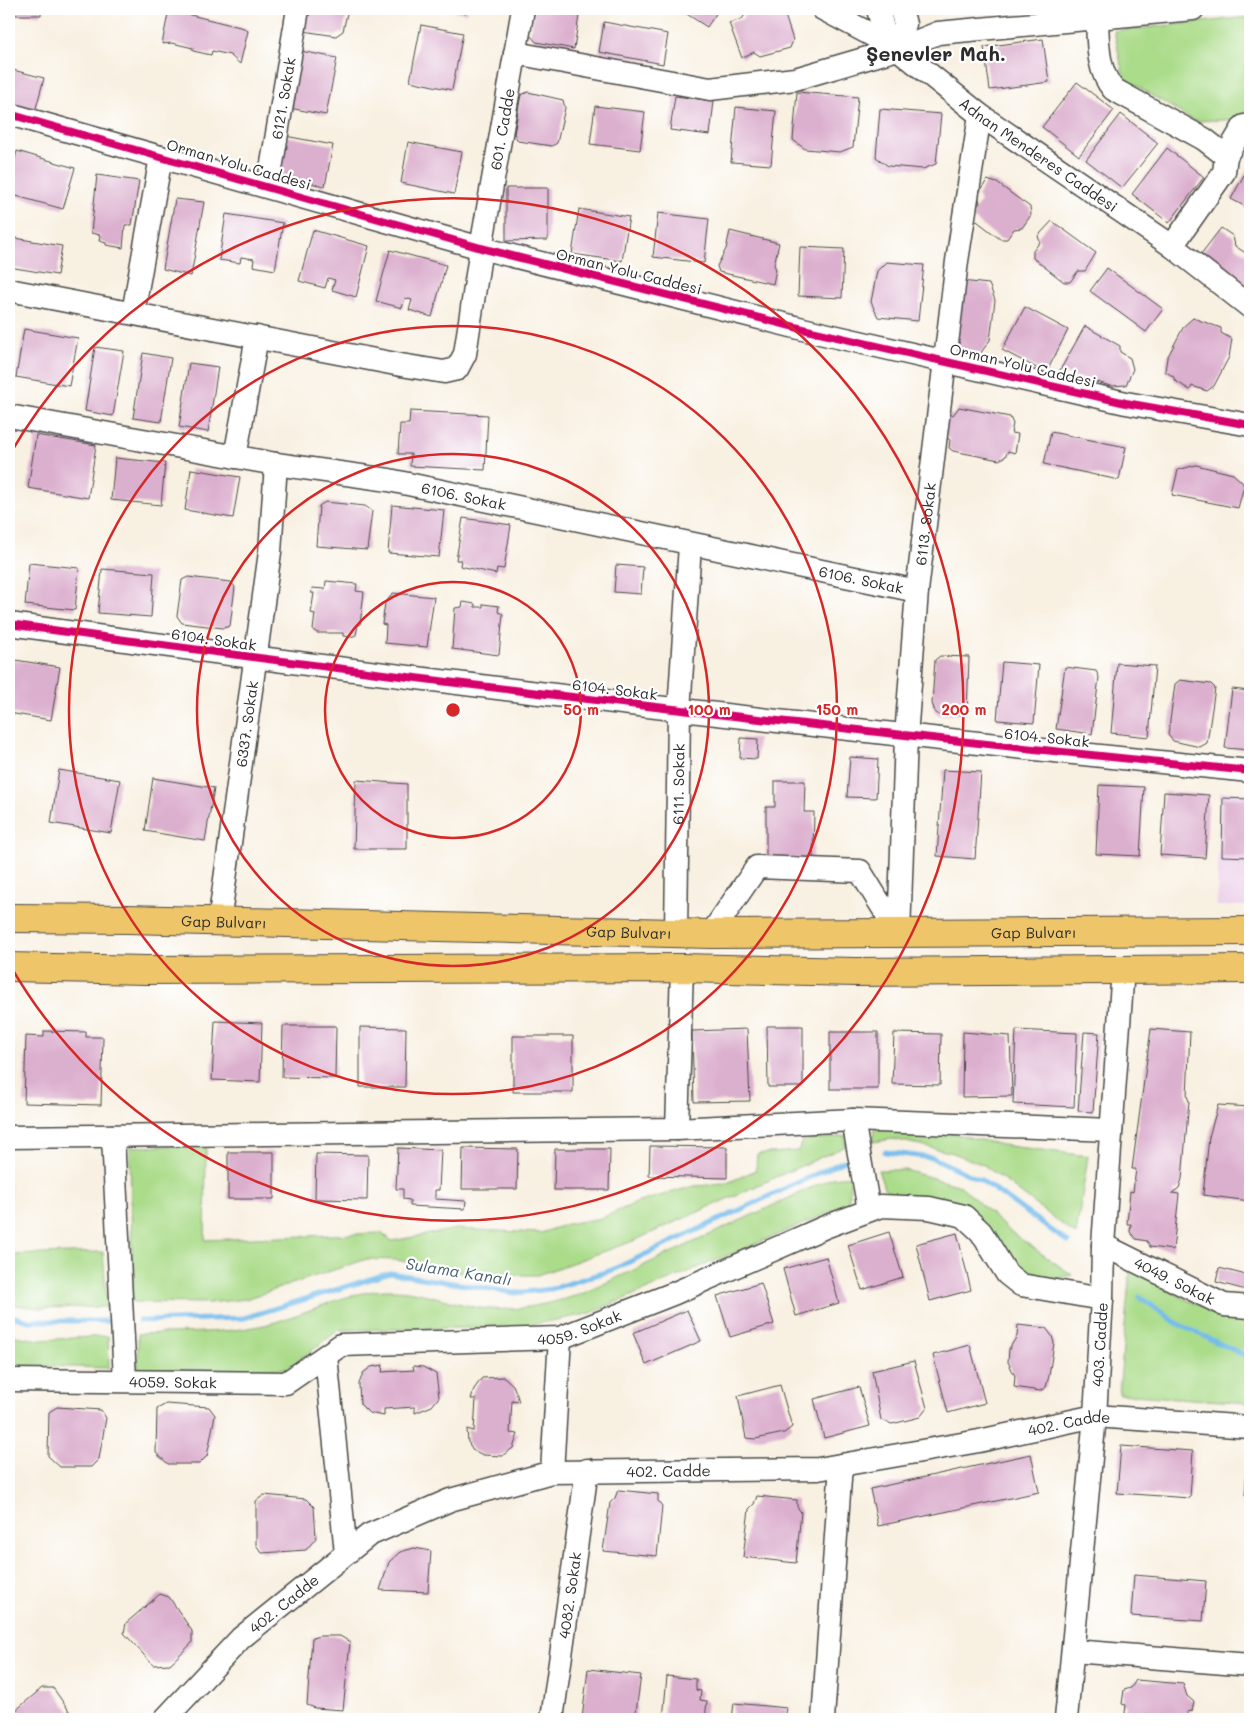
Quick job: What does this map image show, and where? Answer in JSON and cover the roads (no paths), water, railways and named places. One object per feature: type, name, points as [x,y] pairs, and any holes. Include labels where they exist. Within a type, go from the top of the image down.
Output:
[{"type":"highway","name":"Gap Bulvarı","points":[[9,918],[128,919],[219,923],[711,934],[1250,931]]},
{"type":"highway","points":[[9,967],[145,970],[682,968],[855,972],[1250,969]]},
{"type":"street","name":"6121. Sokak","points":[[268,186],[298,9]]},
{"type":"street","name":"601. Cadde","points":[[257,337],[444,372],[458,369],[465,354],[481,248],[523,9]]},
{"type":"street","name":"Adnan Menderes Caddesi","points":[[823,9],[898,49],[980,115],[1172,246],[1250,307]]},
{"type":"street","points":[[878,9],[883,29],[898,49]]},
{"type":"street","points":[[898,49],[905,24],[901,9]]},
{"type":"street","points":[[515,53],[710,89],[795,80],[898,49],[938,33],[1193,9]]},
{"type":"street","points":[[1097,18],[1099,50],[1105,78],[1113,88],[1204,139],[1226,156]]},
{"type":"street","name":"Orman Yolu Caddesi","points":[[9,114],[481,248],[811,332],[1126,403],[1250,425]]},
{"type":"street","name":"6113. Sokak","points":[[899,934],[906,737],[917,591],[957,261],[980,115]]},
{"type":"street","points":[[1172,246],[1224,172],[1226,156],[1244,126],[1250,125]]},
{"type":"street","points":[[133,313],[161,157]]},
{"type":"street","points":[[9,290],[257,337],[236,456]]},
{"type":"street","name":"6106. Sokak","points":[[9,416],[276,464],[389,480],[690,545],[917,591]]},
{"type":"street","name":"6337. Sokak","points":[[219,923],[270,552],[276,464]]},
{"type":"street","name":"6111. Sokak","points":[[676,933],[679,711],[690,545]]},
{"type":"street","name":"6104. Sokak","points":[[9,624],[255,659],[679,711],[906,737],[1250,771]]},
{"type":"street","points":[[711,934],[757,867],[860,872],[899,934]]},
{"type":"street","points":[[677,1129],[682,968]]},
{"type":"street","name":"403. Cadde","points":[[1066,1719],[1095,1416],[1102,1299],[1103,1245],[1123,969]]},
{"type":"street","points":[[853,1120],[869,1210]]},
{"type":"street","points":[[9,1137],[677,1129],[853,1120],[1111,1130]]},
{"type":"street","points":[[113,1136],[125,1380]]},
{"type":"street","name":"4059. Sokak","points":[[9,1380],[286,1383],[341,1345],[560,1338],[675,1293],[825,1226],[882,1206],[929,1208],[964,1216],[980,1232],[1007,1274],[1021,1285],[1102,1299]]},
{"type":"street","name":"4049. Sokak","points":[[1103,1245],[1224,1305],[1250,1307]]},
{"type":"street","points":[[552,1472],[560,1338]]},
{"type":"street","points":[[326,1356],[346,1553]]},
{"type":"street","name":"402. Cadde","points":[[165,1719],[241,1638],[369,1535],[450,1500],[552,1472],[587,1470],[818,1469],[979,1441],[1095,1416],[1250,1428]]},
{"type":"street","points":[[823,1719],[841,1465]]},
{"type":"street","name":"4082. Sokak","points":[[552,1719],[587,1470]]},
{"type":"street","points":[[1073,1650],[1250,1665]]},
{"type":"waterway","name":"Sulama Kanalı","points":[[885,1152],[933,1158],[981,1180],[1068,1242]]},
{"type":"waterway","name":"Sulama Kanalı","points":[[139,1321],[244,1318],[390,1273],[515,1293],[551,1289],[612,1270],[844,1161]]},
{"type":"waterway","name":"Sulama Kanalı","points":[[1140,1297],[1178,1324],[1244,1355],[1250,1355]]},
{"type":"waterway","name":"Sulama Kanalı","points":[[9,1315],[29,1321],[109,1321]]},
{"type":"district","name":"Şenevler Mah.","points":[[936,53]]}]
